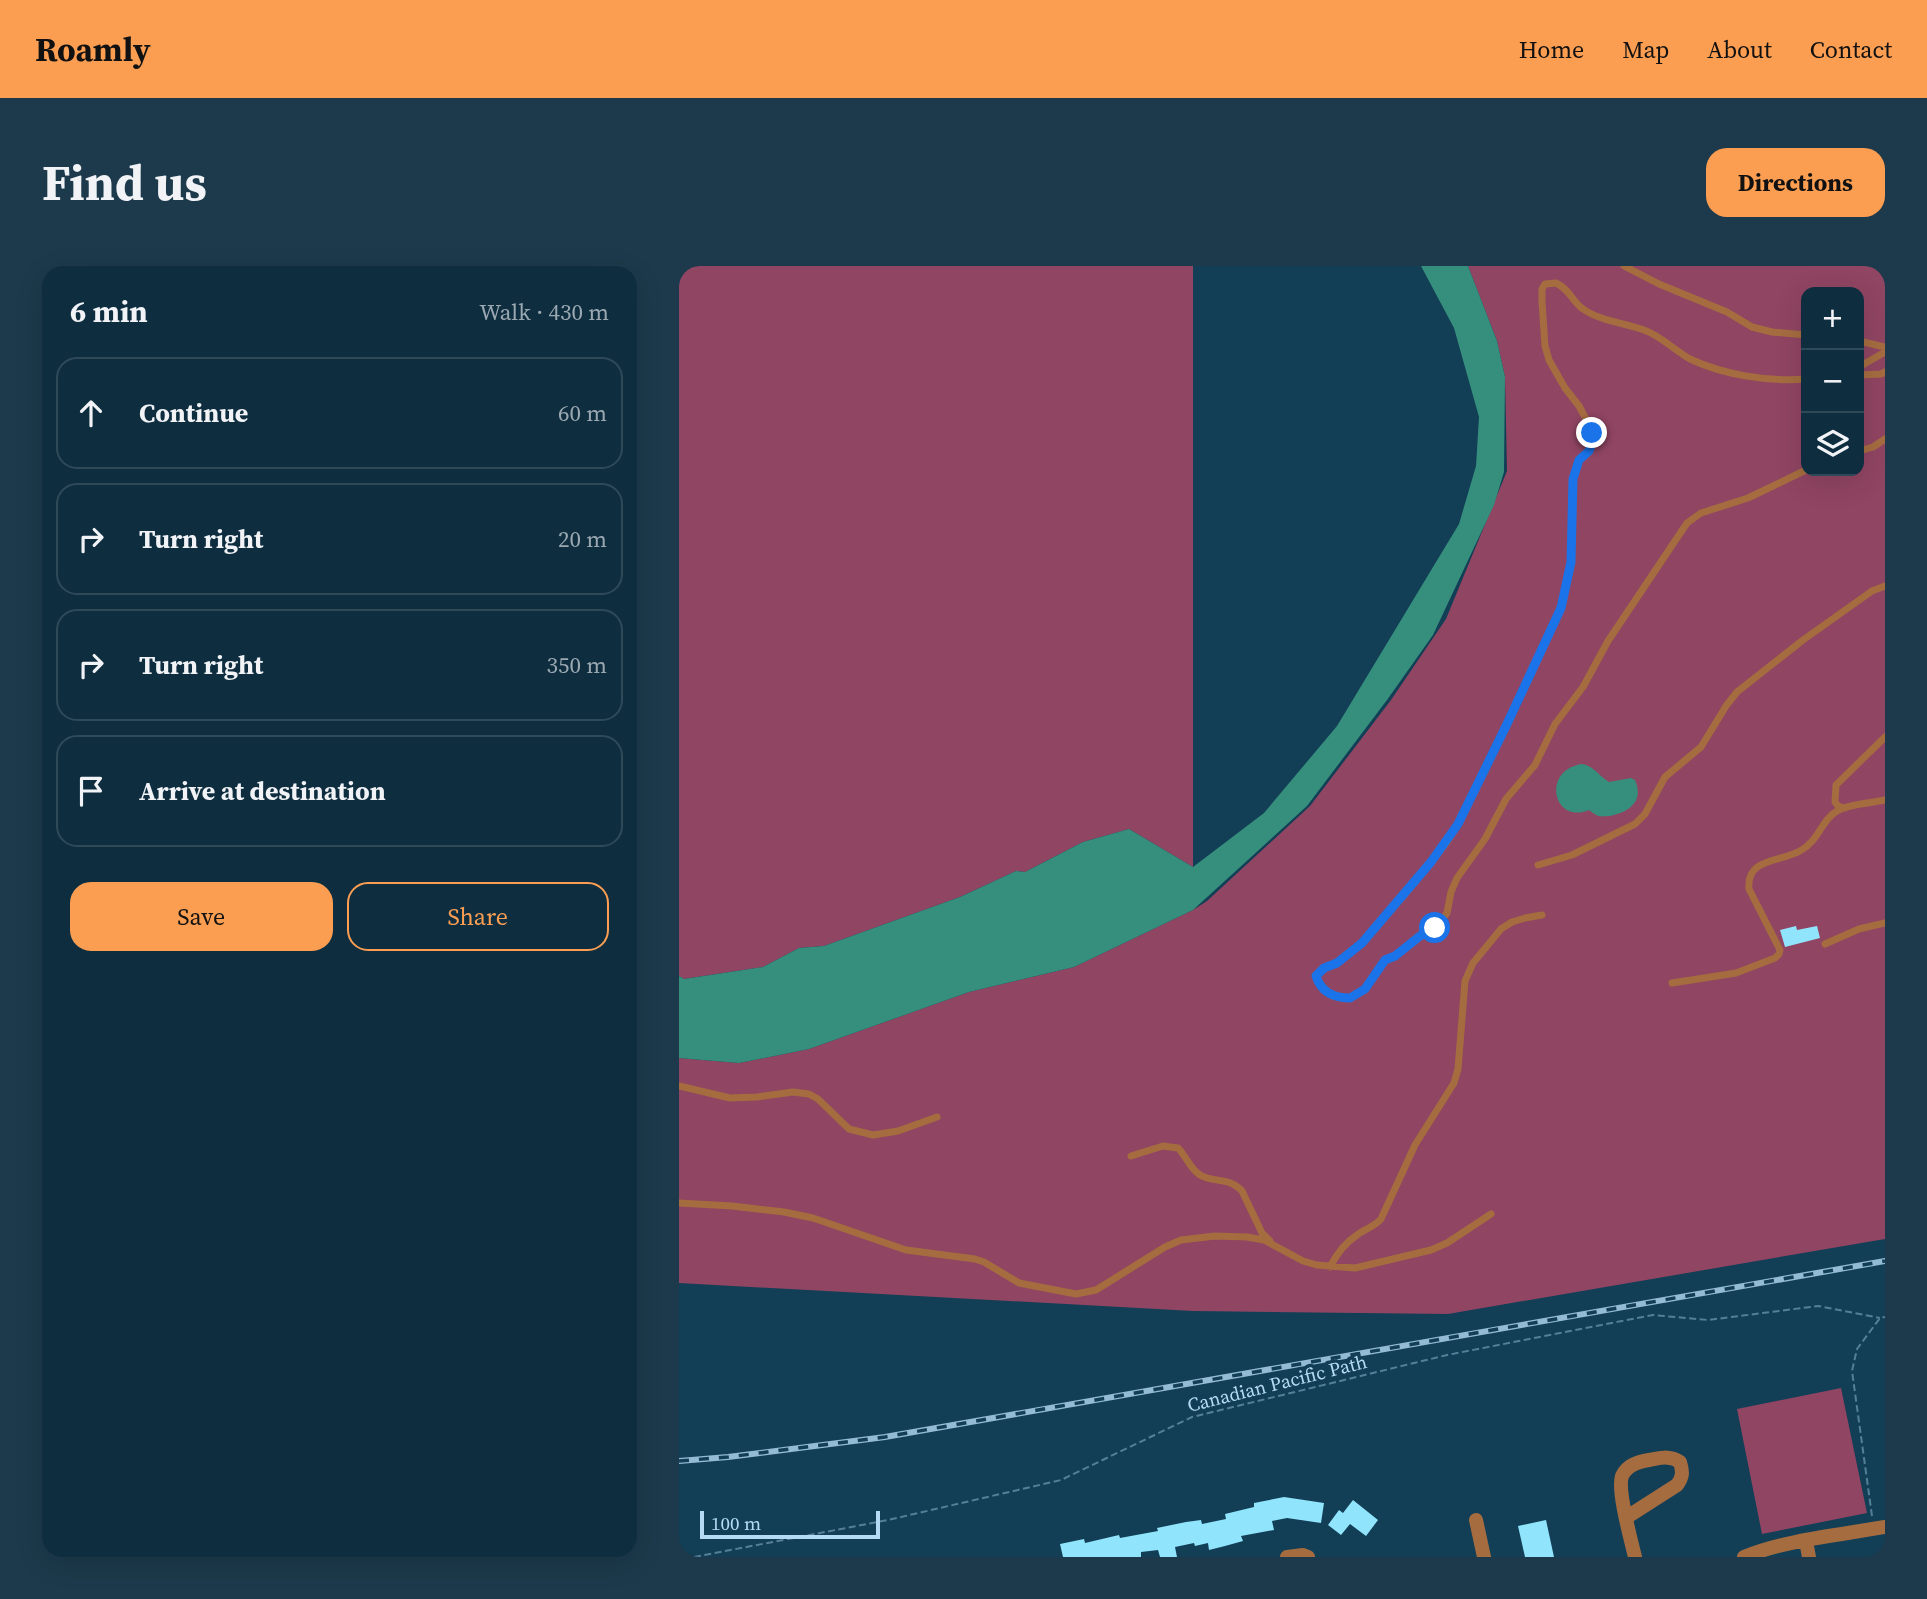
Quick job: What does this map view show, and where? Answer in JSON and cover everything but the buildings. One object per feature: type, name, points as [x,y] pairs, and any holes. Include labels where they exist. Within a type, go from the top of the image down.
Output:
[{"type":"street","points":[[1627,1517],[1677,1486],[1683,1472],[1681,1462],[1666,1457],[1636,1462],[1623,1474],[1621,1486],[1627,1517],[1635,1557]]},
{"type":"street","points":[[1476,1520],[1484,1557]]},
{"type":"street","points":[[1744,1557],[1806,1541],[1879,1528]]},
{"type":"street","points":[[1806,1541],[1809,1557]]},
{"type":"street","points":[[1287,1557],[1308,1557]]},
{"type":"lane","points":[[1624,266],[1727,312],[1752,327],[1801,335]]},
{"type":"lane","points":[[1801,379],[1747,376],[1709,366],[1691,359],[1647,331],[1582,309],[1570,293],[1556,283],[1545,284],[1542,289],[1542,302],[1545,346],[1549,360],[1579,406],[1593,439],[1589,451],[1579,460],[1573,479],[1571,562],[1561,608],[1458,824],[1431,862],[1362,943],[1337,963],[1318,973],[1317,979],[1325,991],[1340,998],[1355,996],[1365,989],[1385,960],[1435,928],[1444,918],[1457,878],[1485,839],[1506,799],[1535,765],[1555,724],[1583,687],[1608,641],[1687,523],[1701,513],[1748,498],[1801,472]]},
{"type":"lane","points":[[1864,343],[1885,350]]},
{"type":"lane","points":[[1864,364],[1885,350]]},
{"type":"lane","points":[[1864,375],[1885,372]]},
{"type":"lane","points":[[1864,450],[1885,439]]},
{"type":"lane","points":[[1538,865],[1572,855],[1635,824],[1645,814],[1665,778],[1702,747],[1737,692],[1803,640],[1872,591],[1885,586]]},
{"type":"lane","points":[[1846,808],[1835,802],[1836,785],[1885,737]]},
{"type":"lane","points":[[1672,983],[1736,973],[1775,958],[1780,950],[1777,940],[1769,930],[1749,889],[1748,880],[1754,868],[1809,845],[1838,810],[1885,800]]},
{"type":"lane","points":[[1330,1267],[1344,1247],[1381,1219],[1415,1145],[1454,1083],[1458,1069],[1465,981],[1473,962],[1501,929],[1512,922],[1542,915]]},
{"type":"lane","points":[[1825,944],[1859,929],[1885,923]]},
{"type":"lane","points":[[679,1086],[730,1098],[793,1092],[809,1094],[818,1099],[849,1129],[873,1135],[898,1131],[937,1117]]},
{"type":"lane","points":[[1131,1156],[1163,1146],[1178,1148],[1201,1176],[1238,1186],[1262,1233],[1279,1248]]},
{"type":"lane","points":[[679,1203],[758,1209],[813,1218],[906,1251],[975,1259],[1019,1283],[1076,1294],[1096,1290],[1181,1240],[1215,1236],[1247,1237],[1264,1240],[1303,1261],[1330,1267],[1355,1268],[1430,1250],[1447,1243],[1492,1214]]},
{"type":"path","name":"Canadian Pacific Path","points":[[694,1557],[888,1520],[1061,1480],[1192,1416],[1447,1354],[1653,1315],[1708,1321],[1818,1306],[1880,1318]]},
{"type":"path","points":[[1879,1528],[1852,1371],[1857,1349],[1880,1318],[1885,1317]]},
{"type":"shaded area","points":[[679,266],[1193,266],[1193,867],[1129,829],[1083,842],[1025,872],[1016,871],[960,897],[824,946],[799,948],[763,967],[684,979],[679,976]]},
{"type":"shaded area","points":[[1421,266],[1468,266],[1497,341],[1505,377],[1504,472],[1494,505],[1433,635],[1307,806],[1193,910],[1074,967],[969,992],[809,1049],[739,1063],[679,1058],[679,976],[684,979],[763,967],[799,948],[824,946],[960,897],[1016,871],[1025,872],[1083,842],[1129,829],[1193,867],[1264,813],[1337,726],[1459,524],[1476,466],[1479,417],[1454,328]]},
{"type":"shaded area","points":[[1468,266],[1885,266],[1885,1239],[1448,1314],[1193,1311],[679,1283],[679,1058],[739,1063],[809,1049],[969,992],[1074,967],[1207,901],[1310,806],[1391,700],[1446,619],[1507,471],[1505,377],[1497,341]]},
{"type":"shaded area","points":[[1582,764],[1609,782],[1631,778],[1635,780],[1638,794],[1636,800],[1624,812],[1610,816],[1598,816],[1589,810],[1577,813],[1567,810],[1560,804],[1557,785],[1569,768]]},
{"type":"shaded area","points":[[1841,1388],[1867,1513],[1762,1534],[1737,1409]]},
{"type":"railway","points":[[679,1461],[885,1437],[1885,1261]]},
{"type":"route","points":[[1435,928],[1385,960],[1365,989],[1350,998],[1333,996],[1325,991],[1317,979],[1316,976],[1321,970],[1337,963],[1362,943],[1431,862],[1458,824],[1561,608],[1571,562],[1573,479],[1579,460],[1589,451],[1592,433]]}]
